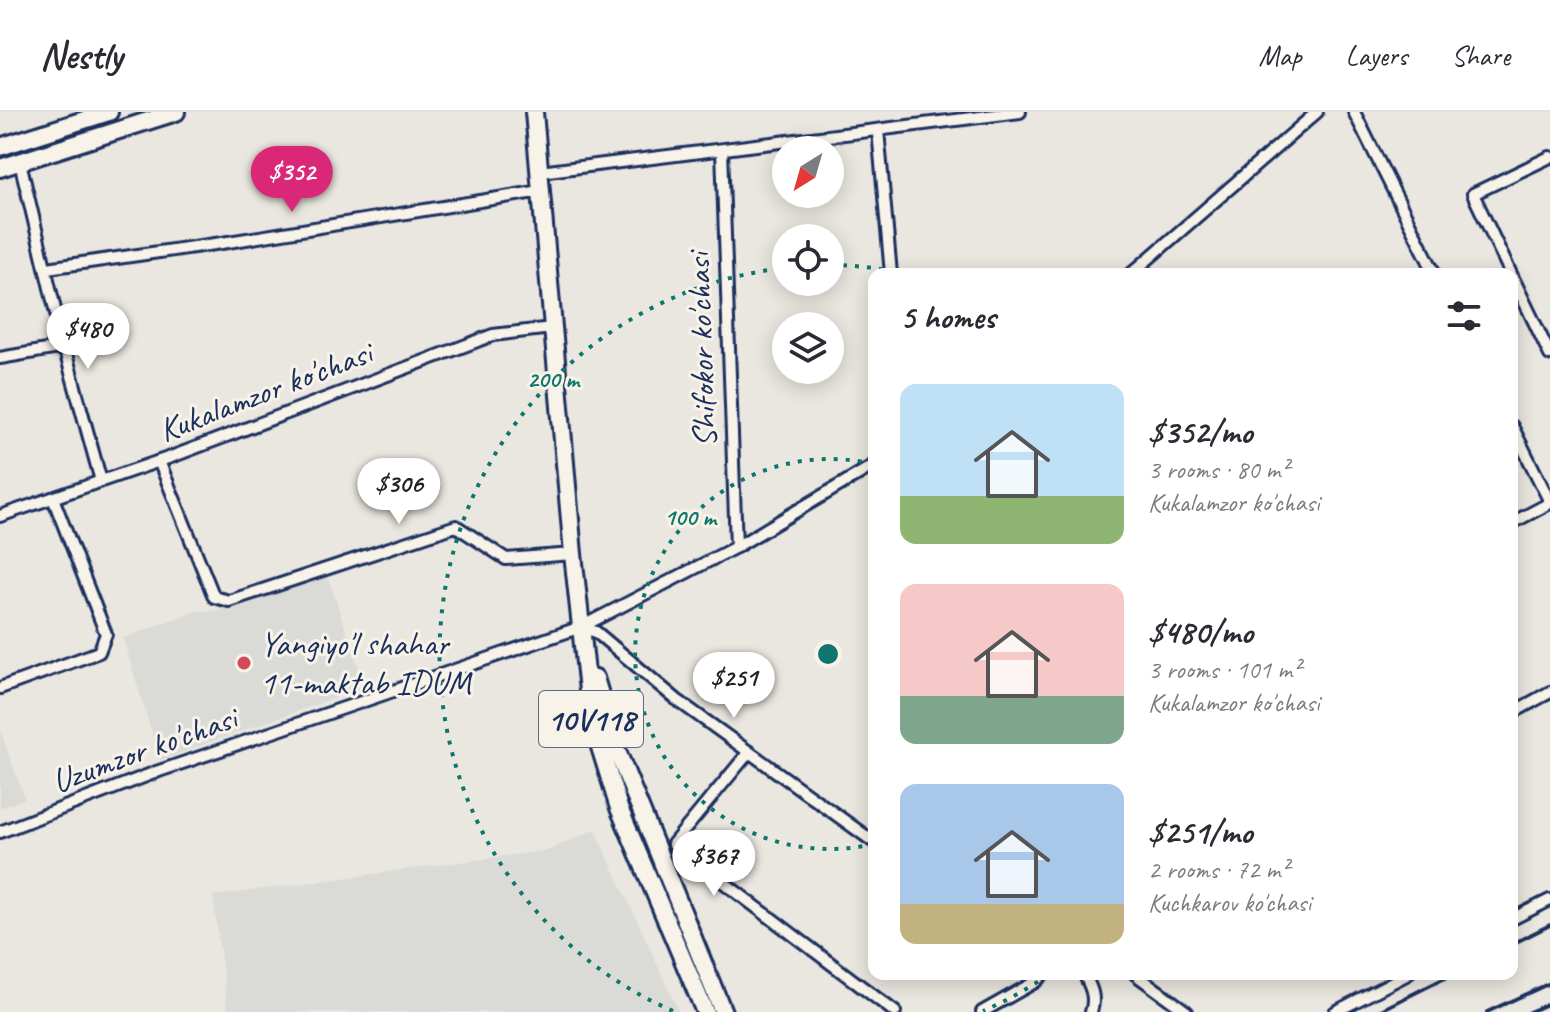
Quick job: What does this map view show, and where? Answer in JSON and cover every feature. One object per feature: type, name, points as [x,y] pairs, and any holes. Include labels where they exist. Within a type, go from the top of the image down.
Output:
[{"type":"main road","points":[[0,147],[109,112]]},
{"type":"main road","points":[[0,168],[176,112]]},
{"type":"main road","name":"10V118","points":[[534,112],[573,554],[591,718],[619,808],[705,1012]]},
{"type":"main road","name":"10V118","points":[[581,627],[608,723],[636,801],[723,1012]]},
{"type":"street","points":[[540,172],[1020,112]]},
{"type":"street","points":[[1138,268],[1317,112]]},
{"type":"street","points":[[1354,112],[1432,268]]},
{"type":"street","points":[[878,130],[890,268]]},
{"type":"street","name":"Shifokor ko'chasi","points":[[722,150],[736,547]]},
{"type":"street","points":[[1509,268],[1473,194],[1550,157]]},
{"type":"street","points":[[20,162],[64,347],[101,481]]},
{"type":"street","points":[[47,268],[541,191]]},
{"type":"street","points":[[1518,288],[1550,355]]},
{"type":"street","name":"Kukalamzor ko'chasi","points":[[0,516],[159,461],[493,335],[552,328]]},
{"type":"street","points":[[0,358],[64,347]]},
{"type":"street","points":[[1518,438],[1550,503],[1518,520]]},
{"type":"street","points":[[159,461],[214,597],[218,600],[229,601],[456,526],[506,559],[573,554]]},
{"type":"street","name":"Uzumzor ko'chasi","points":[[0,832],[159,771],[581,627],[736,547],[868,469]]},
{"type":"street","points":[[0,688],[99,652],[106,634],[53,498]]},
{"type":"street","points":[[581,627],[596,632],[677,700],[868,838]]},
{"type":"street","points":[[1518,710],[1550,692]]},
{"type":"street","points":[[749,752],[673,844],[895,1012]]},
{"type":"street","points":[[1518,916],[1550,900]]},
{"type":"street","points":[[982,1012],[1037,980]]},
{"type":"street","points":[[1087,980],[1094,1003],[1091,1012]]},
{"type":"street","points":[[1143,980],[1187,1012]]},
{"type":"street","points":[[1335,1012],[1396,980]]},
{"type":"shaded area","name":"Yangiyo'l shahar 11-maktab IDUM","points":[[328,577],[365,687],[160,760],[123,638],[196,611],[213,611]]},
{"type":"shaded area","points":[[0,730],[25,799],[0,808]]},
{"type":"shaded area","points":[[595,829],[679,1012],[228,1012],[213,896],[549,850]]},
{"type":"railway","points":[[1518,941],[1550,925]]},
{"type":"railway","points":[[1377,1012],[1441,980]]},
{"type":"railway","points":[[1487,1012],[1550,983]]},
{"type":"railway","points":[[1529,1012],[1550,1003]]},
{"type":"place","name":"Yangiyo'l shahar 11-maktab IDUM","points":[[244,663]]}]
